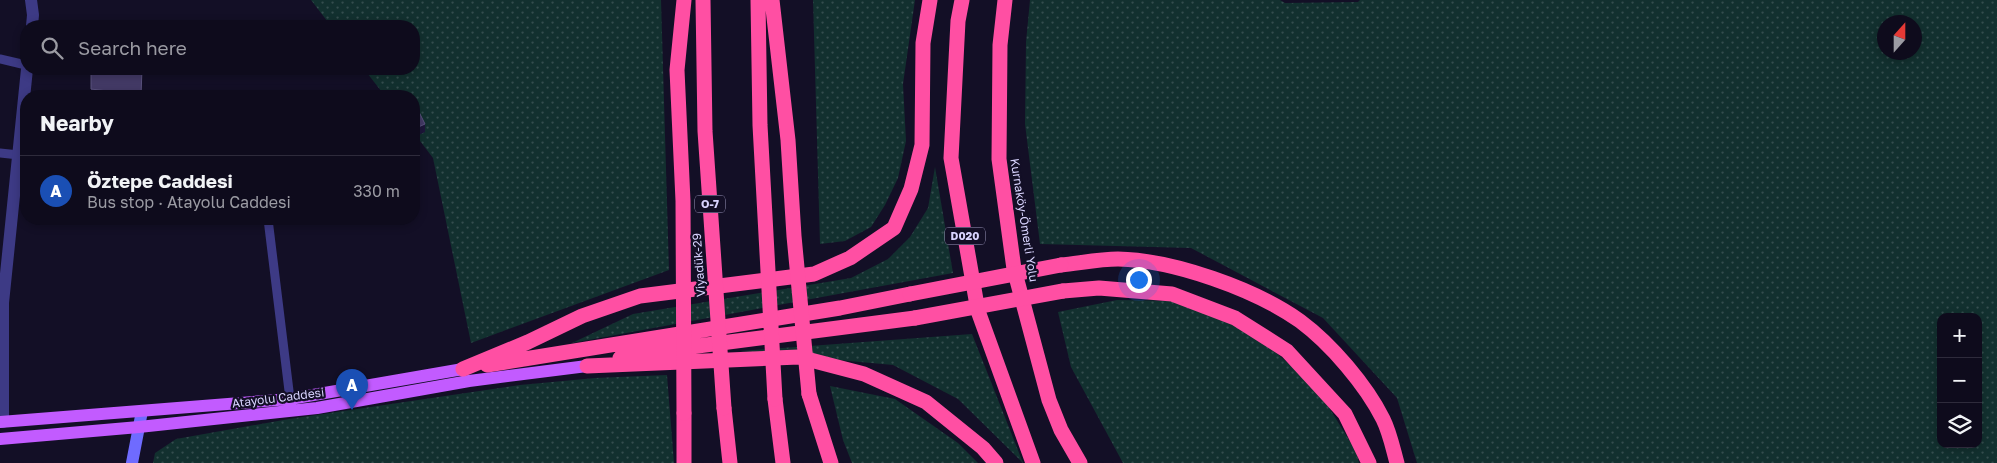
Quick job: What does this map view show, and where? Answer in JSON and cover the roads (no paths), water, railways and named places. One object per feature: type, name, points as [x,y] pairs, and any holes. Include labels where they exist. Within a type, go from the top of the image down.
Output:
[{"type":"highway","points":[[684,0],[677,70],[683,201],[684,463]]},
{"type":"highway","name":"Viyadük-29","points":[[704,0],[705,131],[724,408],[730,463]]},
{"type":"highway","points":[[758,0],[760,125],[775,399],[783,463]]},
{"type":"highway","points":[[772,0],[788,140],[794,236],[809,394],[831,463]]},
{"type":"highway","points":[[463,369],[528,342],[582,316],[640,296],[814,274],[850,258],[894,228],[911,188],[922,145],[923,43],[930,0]]},
{"type":"highway","name":"D020","points":[[962,0],[958,21],[951,158],[978,312],[1033,463]]},
{"type":"highway","name":"Kurnaköy-Ömerli Yolu","points":[[1005,0],[1000,45],[999,159],[1014,269],[1049,400],[1061,430],[1080,463]]},
{"type":"highway","points":[[463,369],[840,308],[1061,265],[1118,259],[1167,265],[1226,284],[1260,298],[1300,321],[1336,354],[1362,386],[1383,420],[1397,463]]},
{"type":"highway","points":[[587,366],[652,352],[915,318],[1063,291],[1099,288],[1172,294],[1236,318],[1287,351],[1345,414],[1369,463]]},
{"type":"highway","points":[[587,366],[798,357],[864,374],[926,402],[983,448],[996,463]]},
{"type":"highway","points":[[1061,430],[1084,463]]},
{"type":"main road","name":"Atayolu Caddesi","points":[[0,439],[140,427],[317,408],[469,381],[587,366]]},
{"type":"main road","name":"Atayolu Caddesi","points":[[1,422],[290,399],[463,369]]},
{"type":"street","points":[[31,0],[33,20]]},
{"type":"street","points":[[25,90],[26,75]]},
{"type":"street","points":[[1,422],[4,303],[20,144]]},
{"type":"street","points":[[132,463],[142,411]]},
{"type":"lane","points":[[0,59],[20,64]]},
{"type":"lane","points":[[0,153],[19,155]]},
{"type":"lane","points":[[269,225],[290,399]]},
{"type":"place","name":"Öztepe Caddesi","points":[[352,410]]}]
